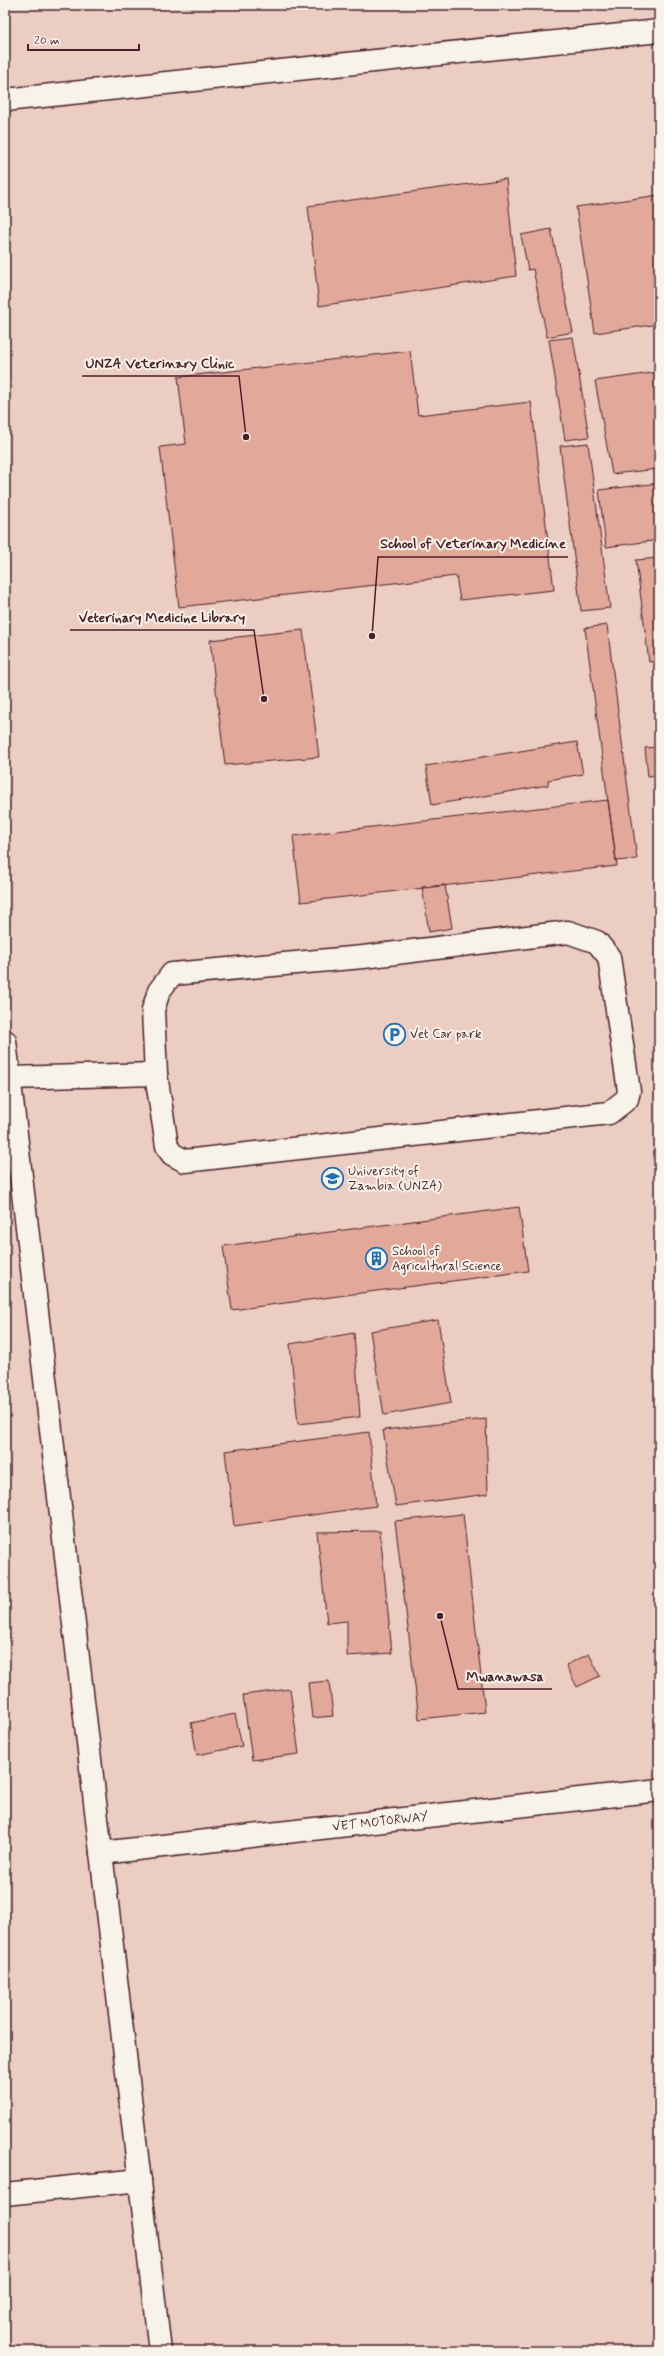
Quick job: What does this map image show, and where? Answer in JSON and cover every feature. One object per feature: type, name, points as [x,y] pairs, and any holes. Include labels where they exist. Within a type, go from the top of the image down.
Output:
[{"type":"lane","points":[[5,100],[659,31]]},
{"type":"lane","points":[[568,932],[598,942],[609,957],[629,1091],[627,1099],[609,1113],[184,1161],[172,1154],[167,1146],[156,1074],[153,1010],[159,992],[172,974],[363,957],[568,932]]},
{"type":"lane","points":[[5,1041],[160,2351]]},
{"type":"lane","points":[[9,1078],[156,1074]]},
{"type":"lane","name":"VET MOTORWAY","points":[[101,1853],[659,1790]]},
{"type":"lane","points":[[5,2194],[140,2180]]},
{"type":"shaded area","name":"University of Zambia (UNZA)","points":[[5,5],[659,5],[659,2351],[5,2351]]},
{"type":"building","points":[[506,179],[516,276],[319,306],[308,206]]},
{"type":"building","points":[[659,195],[659,324],[595,333],[576,207]]},
{"type":"building","points":[[551,229],[573,332],[547,337],[533,269],[528,270],[521,235]]},
{"type":"building","points":[[573,337],[589,437],[565,440],[549,340]]},
{"type":"building","points":[[410,351],[418,415],[531,402],[554,590],[460,600],[456,576],[179,607],[160,447],[186,444],[178,377]]},
{"type":"building","points":[[659,372],[659,469],[612,474],[595,381]]},
{"type":"building","points":[[588,443],[610,608],[581,611],[560,446]]},
{"type":"building","points":[[659,483],[659,540],[606,547],[599,490]]},
{"type":"building","points":[[659,558],[659,661],[649,662],[636,560]]},
{"type":"building","points":[[607,625],[637,859],[616,861],[585,628]]},
{"type":"building","points":[[303,630],[319,757],[225,765],[210,640]]},
{"type":"building","points":[[577,742],[583,774],[548,780],[548,785],[432,805],[426,766]]},
{"type":"building","points":[[659,747],[659,775],[648,776],[645,748]]},
{"type":"building","points":[[608,800],[617,866],[301,902],[293,836]]},
{"type":"building","points":[[445,885],[452,928],[429,932],[422,887]]},
{"type":"building","name":"School of Agricultural Science","points":[[519,1207],[528,1271],[232,1310],[223,1246]]},
{"type":"building","points":[[438,1320],[451,1403],[384,1415],[370,1331]]},
{"type":"building","points":[[354,1333],[360,1417],[298,1424],[290,1344]]},
{"type":"building","points":[[486,1419],[488,1494],[396,1506],[383,1430]]},
{"type":"building","points":[[369,1432],[376,1506],[234,1526],[225,1451]]},
{"type":"building","points":[[463,1514],[485,1712],[419,1719],[395,1521]]},
{"type":"building","points":[[380,1531],[392,1653],[347,1656],[347,1621],[327,1623],[317,1532]]},
{"type":"building","points":[[589,1654],[600,1676],[577,1687],[566,1665]]},
{"type":"building","points":[[329,1681],[333,1716],[312,1718],[308,1683]]},
{"type":"building","points":[[290,1689],[299,1754],[252,1760],[243,1695]]},
{"type":"building","points":[[235,1714],[242,1746],[197,1755],[191,1723]]},
{"type":"place","name":"UNZA Veterinary Clinic","points":[[246,437]]},
{"type":"place","name":"School of Veterinary Medicine","points":[[372,636]]},
{"type":"place","name":"Veterinary Medicine Library","points":[[264,699]]},
{"type":"place","name":"Vet Car park","points":[[394,1034]]},
{"type":"place","name":"University of Zambia (UNZA)","points":[[332,1178]]},
{"type":"place","name":"School of Agricultural Science","points":[[376,1258]]},
{"type":"place","name":"Mwanawasa","points":[[440,1616]]}]
